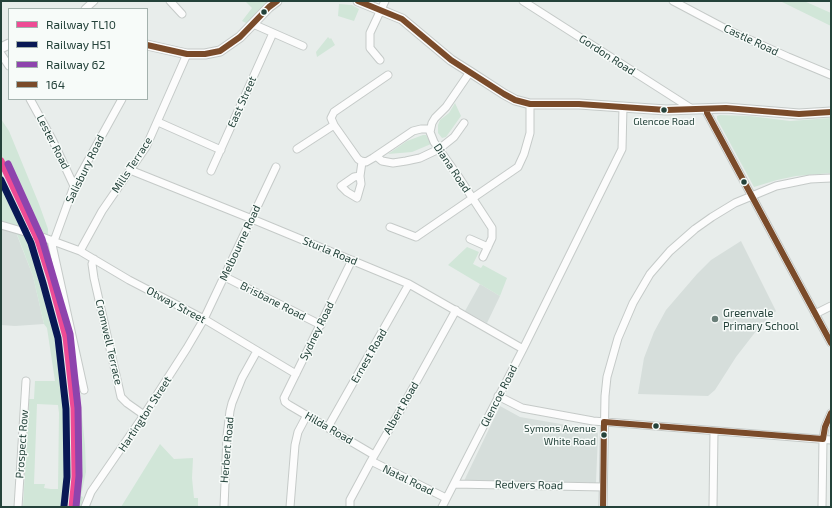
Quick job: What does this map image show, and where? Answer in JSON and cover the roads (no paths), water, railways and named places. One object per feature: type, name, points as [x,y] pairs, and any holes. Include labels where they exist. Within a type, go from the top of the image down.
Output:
[{"type":"street","points":[[86,8],[94,1]]},
{"type":"street","points":[[170,1],[182,14]]},
{"type":"street","points":[[148,48],[187,54],[205,54],[222,50],[234,42],[277,1]]},
{"type":"street","points":[[358,1],[406,21],[451,60],[504,94],[515,100],[530,104],[579,104],[662,110],[748,109],[799,114],[831,112]]},
{"type":"street","points":[[380,60],[370,48],[370,33],[385,1]]},
{"type":"street","name":"Gordon Road","points":[[523,1],[692,109]]},
{"type":"street","name":"Castle Road","points":[[673,1],[733,32],[831,75]]},
{"type":"street","points":[[253,24],[303,46]]},
{"type":"street","name":"East Street","points":[[211,171],[273,33]]},
{"type":"street","points":[[1,54],[8,64]]},
{"type":"street","name":"Mills Terrace","points":[[80,251],[102,211],[146,148],[187,54]]},
{"type":"street","name":"Diana Road","points":[[470,72],[446,107],[435,118],[430,129],[432,138],[492,228],[492,238],[483,257]]},
{"type":"street","points":[[388,75],[334,112],[331,118],[358,159],[362,162],[368,161],[415,130],[430,129]]},
{"type":"street","name":"Lester Road","points":[[31,100],[53,141],[74,186]]},
{"type":"street","name":"Salisbury Road","points":[[53,241],[74,186],[121,100]]},
{"type":"street","points":[[390,227],[416,237],[518,167],[524,154],[530,133],[530,104]]},
{"type":"street","name":"Glencoe Road","points":[[442,507],[523,349],[622,149],[623,108]]},
{"type":"street","points":[[707,109],[708,114],[831,343]]},
{"type":"street","points":[[158,122],[221,150]]},
{"type":"street","points":[[376,156],[384,162],[400,162],[416,159],[439,149],[454,137],[464,123]]},
{"type":"street","points":[[297,149],[334,124]]},
{"type":"street","points":[[360,176],[362,162]]},
{"type":"street","name":"Melbourne Road","points":[[204,320],[276,167]]},
{"type":"street","name":"Sturla Road","points":[[130,170],[409,284],[523,349]]},
{"type":"street","points":[[603,507],[604,422],[607,377],[616,343],[633,303],[650,274],[670,251],[696,229],[735,203],[765,189],[785,183],[831,178]]},
{"type":"street","name":"Otway Street","points":[[1,225],[80,251],[129,280],[204,320],[296,374]]},
{"type":"street","points":[[470,239],[488,247]]},
{"type":"street","points":[[53,241],[84,390]]},
{"type":"street","name":"Cromwell Terrace","points":[[94,259],[92,264],[94,278],[121,397],[144,415]]},
{"type":"street","name":"Sydney Road","points":[[285,402],[284,398],[352,260]]},
{"type":"street","name":"Brisbane Road","points":[[225,277],[321,325]]},
{"type":"street","name":"Ernest Road","points":[[328,427],[409,284]]},
{"type":"street","points":[[815,314],[831,306]]},
{"type":"street","name":"Albert Road","points":[[350,507],[350,500],[372,458],[456,310]]},
{"type":"street","name":"Hartington Street","points":[[85,507],[91,492],[144,415],[204,320]]},
{"type":"street","name":"Herbert Road","points":[[224,507],[227,436],[230,411],[242,378],[257,351]]},
{"type":"street","name":"Prospect Row","points":[[18,507],[26,381]]},
{"type":"street","points":[[498,396],[522,408],[588,421],[827,440]]},
{"type":"street","name":"Hilda Road","points":[[285,402],[289,406],[328,427],[372,458]]},
{"type":"street","points":[[822,507],[827,440],[825,427],[831,413]]},
{"type":"street","points":[[290,507],[295,445],[298,432],[306,415]]},
{"type":"street","points":[[713,507],[714,431]]},
{"type":"street","name":"Natal Road","points":[[372,458],[446,498]]},
{"type":"street","name":"Redvers Road","points":[[454,484],[603,487]]},
{"type":"rail line","name":"TL10","points":[[1,161],[38,240],[66,337],[74,408],[75,477],[72,507]]},
{"type":"rail line","name":"62","points":[[8,164],[42,239],[70,334],[78,408],[79,476],[76,507]]},
{"type":"rail line","name":"HS1","points":[[1,180],[31,243],[58,338],[66,409],[67,477],[64,506]]},
{"type":"place","name":"Glencoe Road","points":[[664,110]]},
{"type":"place","name":"Greenvale Primary School","points":[[715,319]]},
{"type":"place","name":"Symons Avenue White Road","points":[[604,435]]}]
